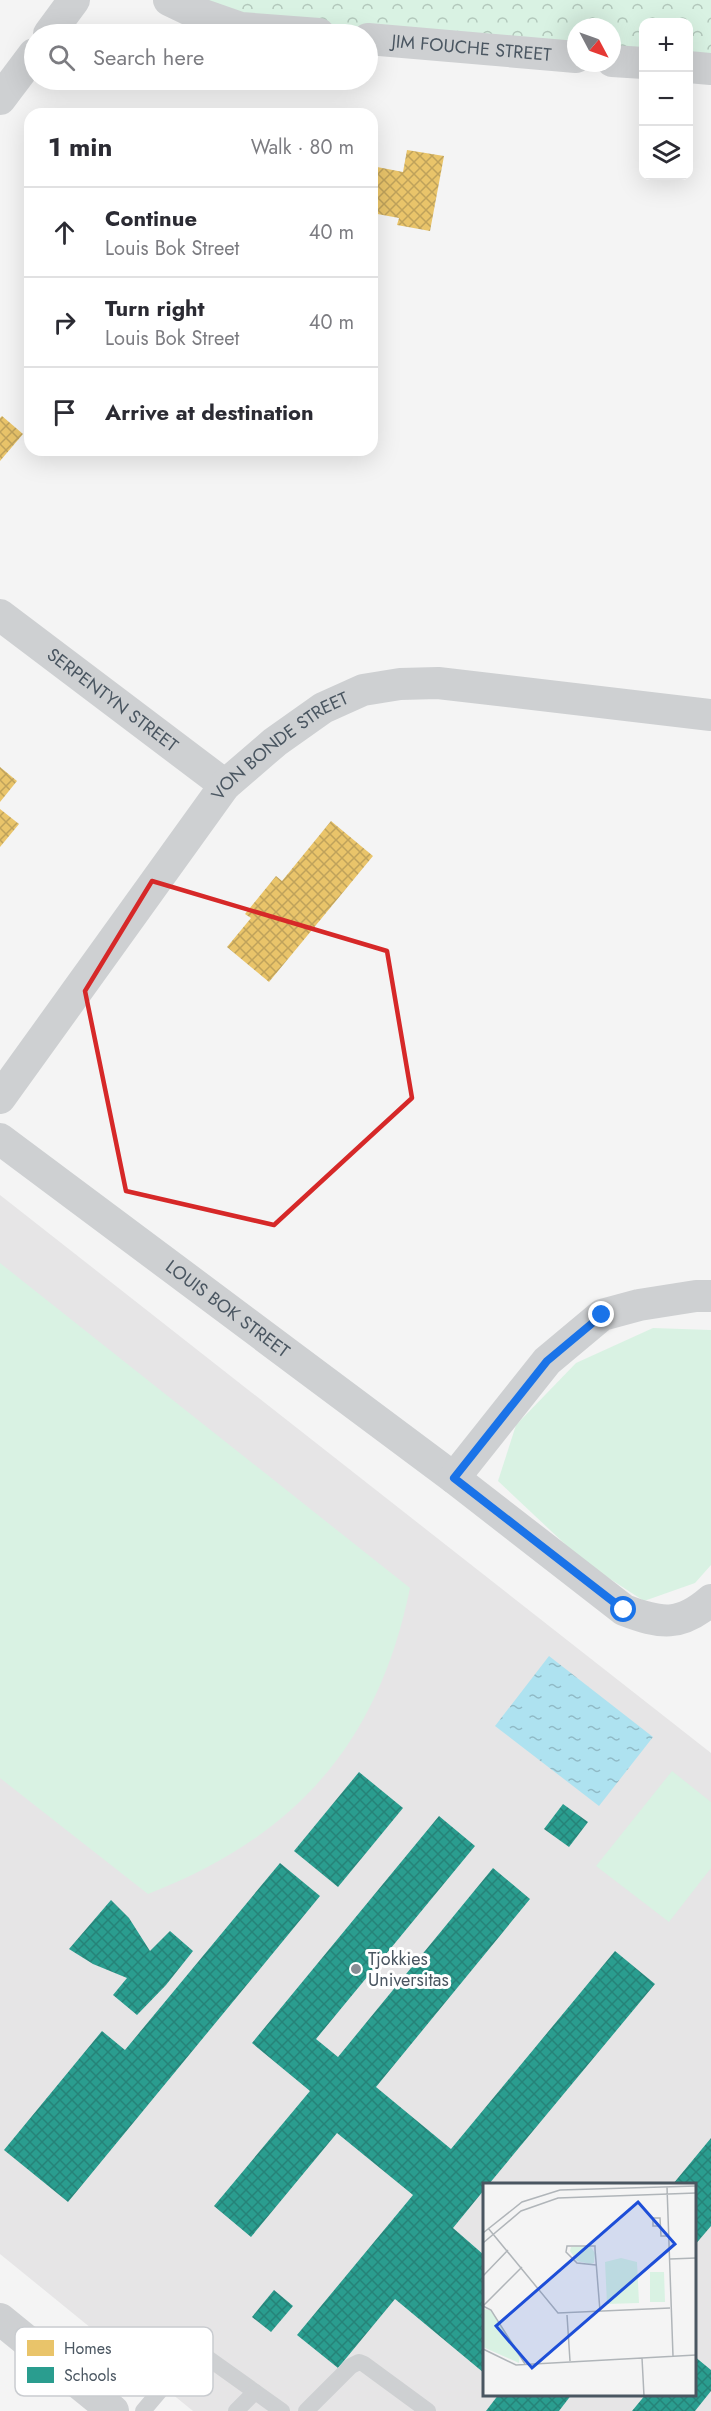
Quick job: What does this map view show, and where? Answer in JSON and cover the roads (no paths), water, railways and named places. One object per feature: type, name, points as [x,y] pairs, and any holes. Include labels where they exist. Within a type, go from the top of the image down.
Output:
[{"type":"street","points":[[56,24],[74,0]]},
{"type":"street","points":[[169,0],[229,24]]},
{"type":"street","name":"JIM FOUCHE STREET","points":[[378,40],[567,56]]},
{"type":"street","points":[[621,62],[639,63]]},
{"type":"street","points":[[0,99],[24,67]]},
{"type":"street","points":[[693,68],[711,69]]},
{"type":"street","name":"SERPENTYN STREET","points":[[0,615],[225,785]]},
{"type":"street","name":"VON BONDE STREET","points":[[0,1098],[225,785],[275,742],[323,708],[363,690],[400,684],[471,685],[711,715]]},
{"type":"street","name":"LOUIS BOK STREET","points":[[0,1139],[454,1478],[624,1610],[651,1620],[675,1621],[702,1608],[711,1600]]},
{"type":"street","points":[[454,1478],[547,1361],[602,1315],[639,1305],[696,1296],[711,1296]]},
{"type":"street","points":[[0,2319],[15,2331]]},
{"type":"street","points":[[95,2396],[113,2411]]},
{"type":"lane","points":[[213,2362],[282,2411]]},
{"type":"lane","points":[[306,2411],[351,2366],[359,2362],[428,2411]]},
{"type":"lane","points":[[236,2411],[255,2392]]},
{"type":"lane","points":[[143,2411],[156,2396]]},
{"type":"water","points":[[549,1656],[653,1737],[599,1806],[495,1726]]},
{"type":"place","name":"Tjokkies Universitas","points":[[356,1969]]}]
